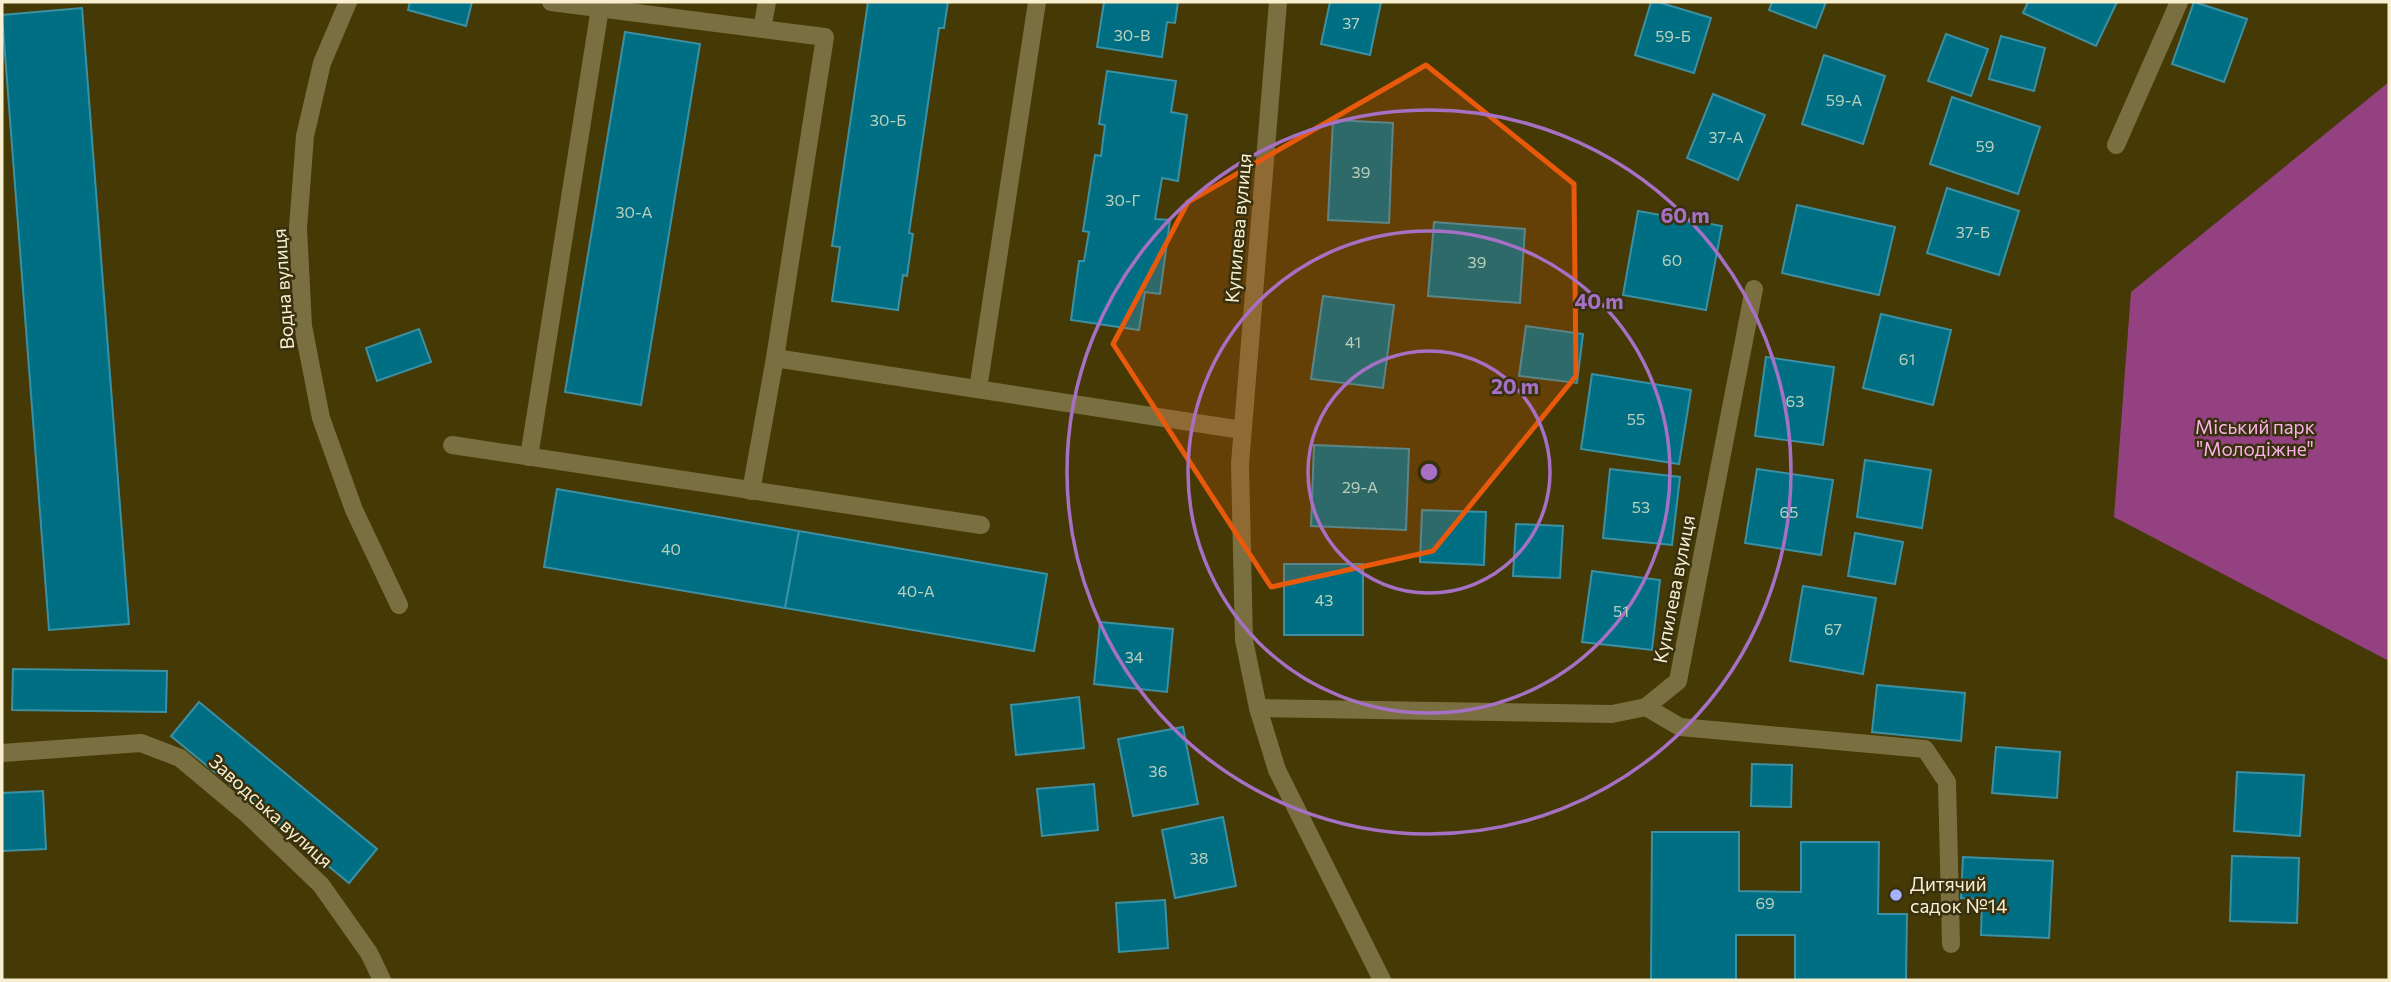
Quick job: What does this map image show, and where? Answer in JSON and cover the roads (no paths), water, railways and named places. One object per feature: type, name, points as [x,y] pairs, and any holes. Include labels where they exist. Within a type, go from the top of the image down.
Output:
[{"type":"street","name":"Водна вулиця","points":[[348,2],[323,64],[305,136],[298,228],[303,326],[321,418],[354,510],[399,605]]},
{"type":"street","points":[[551,2],[825,37],[775,358],[751,491]]},
{"type":"street","points":[[762,29],[766,2]]},
{"type":"street","points":[[978,389],[1037,2]]},
{"type":"street","name":"Купилева вулиця","points":[[1278,2],[1240,464],[1244,640],[1258,708],[1277,770],[1382,980]]},
{"type":"street","points":[[2116,145],[2179,2]]},
{"type":"street","points":[[529,457],[600,8]]},
{"type":"street","name":"Купилева вулиця","points":[[1258,708],[1612,713],[1646,707],[1678,681],[1754,289]]},
{"type":"street","points":[[775,358],[1242,430]]},
{"type":"street","points":[[452,445],[981,525]]},
{"type":"street","points":[[1646,707],[1680,727],[1926,749],[1947,782],[1951,944]]},
{"type":"street","name":"Заводська вулиця","points":[[2,753],[141,743],[180,758],[247,814],[321,885],[369,953],[382,980]]},
{"type":"place","name":"Дитячий садок №14","points":[[1896,895]]},
{"type":"park label","name":"Міський парк \"Молодіжне\"","points":[[2255,438]]}]
